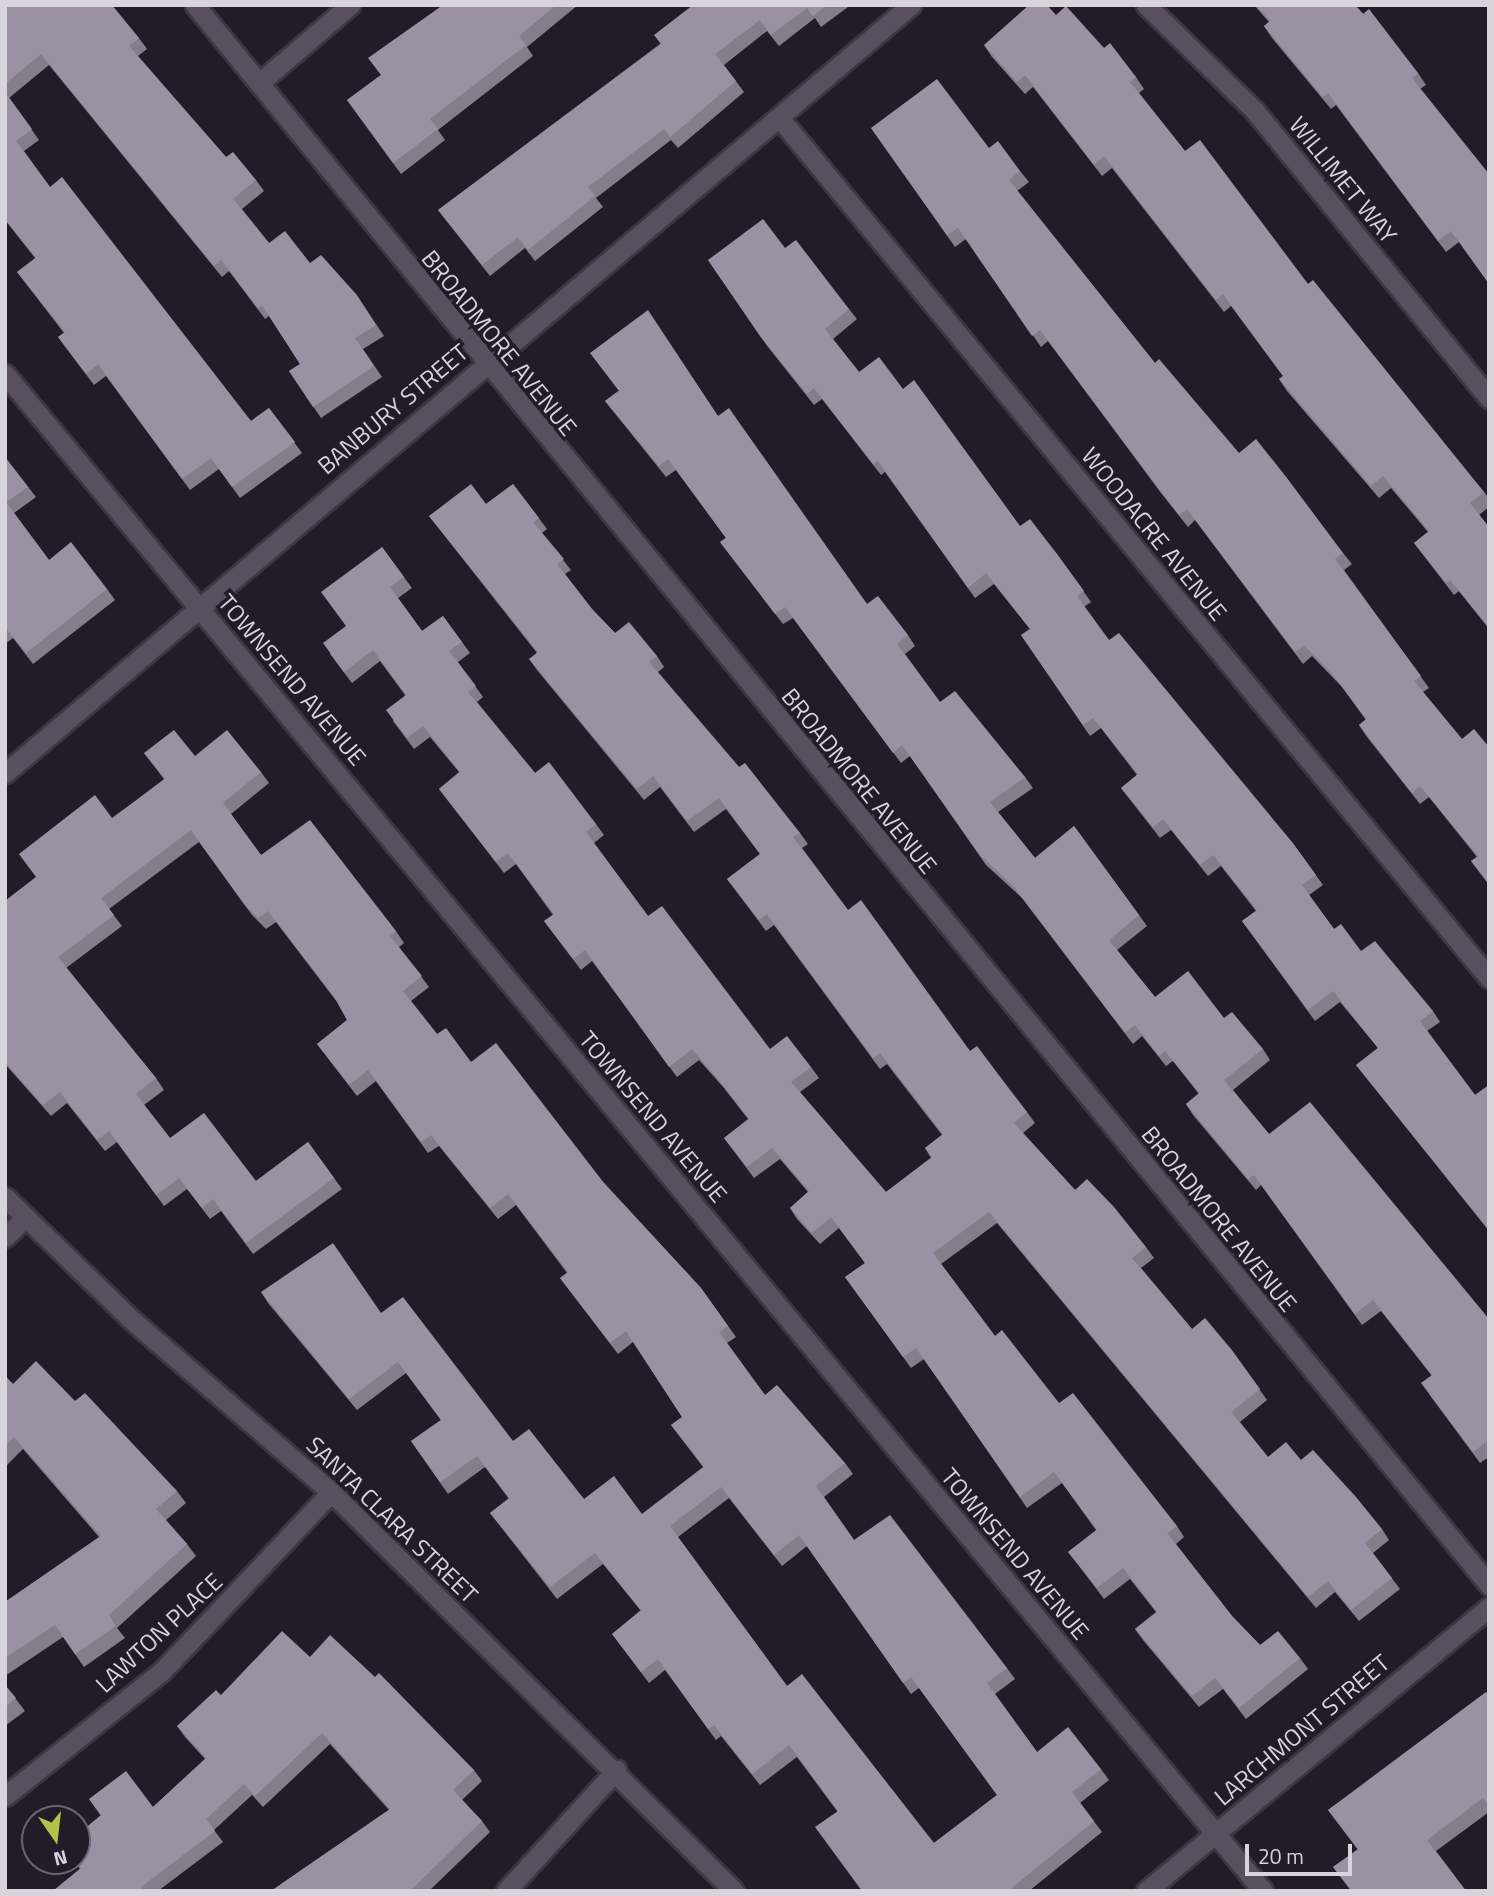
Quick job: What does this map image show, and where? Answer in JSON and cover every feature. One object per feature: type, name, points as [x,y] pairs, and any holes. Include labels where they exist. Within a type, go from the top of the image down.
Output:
[{"type":"street","name":"BROADMORE AVENUE","points":[[195,5],[484,364],[1489,1585]]},
{"type":"street","points":[[258,83],[350,5]]},
{"type":"street","name":"BANBURY STREET","points":[[5,773],[484,364],[782,121],[911,5]]},
{"type":"street","name":"WILLIMET WAY","points":[[1146,5],[1254,110],[1489,398]]},
{"type":"street","name":"WOODACRE AVENUE","points":[[782,121],[1489,978]]},
{"type":"street","name":"TOWNSEND AVENUE","points":[[5,374],[1263,1891]]},
{"type":"street","name":"SANTA CLARA STREET","points":[[5,1197],[25,1218],[331,1492],[616,1770],[734,1891]]},
{"type":"street","points":[[5,1237],[25,1218]]},
{"type":"street","name":"LAWTON PLACE","points":[[5,1796],[162,1671],[331,1492]]},
{"type":"street","name":"LARCHMONT STREET","points":[[1146,1891],[1489,1607]]},
{"type":"street","points":[[506,1891],[616,1770]]},
{"type":"building","points":[[5,5],[112,5],[139,38],[129,46],[226,157],[233,152],[256,180],[233,199],[269,243],[285,231],[310,263],[321,255],[356,294],[376,325],[355,338],[374,366],[313,407],[289,371],[300,364],[262,305],[258,308],[221,260],[214,266],[41,54],[5,84]]},
{"type":"building","points":[[443,5],[556,5],[519,36],[526,45],[430,119],[438,129],[393,163],[347,100],[381,75],[368,58]]},
{"type":"building","points":[[693,5],[827,5],[813,16],[807,8],[771,35],[760,20],[715,54],[736,81],[670,137],[664,129],[588,187],[595,196],[528,250],[518,237],[482,265],[438,210],[661,44],[654,35]]},
{"type":"building","points":[[1029,5],[1047,5],[1056,15],[1066,6],[1104,48],[1110,43],[1136,77],[1130,82],[1185,151],[1200,140],[1308,284],[1313,280],[1484,492],[1470,503],[1489,527],[1489,622],[1486,624],[1450,580],[1446,583],[1414,543],[1429,531],[1383,476],[1371,486],[1279,379],[1283,376],[1223,294],[1216,300],[1104,156],[1094,165],[1025,75],[1017,82],[984,45]]},
{"type":"building","points":[[1256,5],[1355,5],[1363,14],[1369,9],[1418,73],[1412,78],[1489,174],[1489,284],[1451,231],[1438,241],[1328,93],[1323,97],[1264,26],[1270,21]]},
{"type":"building","points":[[937,79],[989,148],[998,141],[1020,171],[1009,180],[1155,363],[1159,359],[1239,453],[1256,439],[1343,553],[1335,559],[1421,676],[1414,681],[1462,739],[1474,729],[1489,747],[1489,884],[1471,861],[1478,856],[1420,786],[1412,793],[1359,725],[1366,719],[1334,676],[1304,645],[1295,652],[1187,509],[1179,515],[1040,330],[1032,336],[958,228],[947,235],[871,128]]},
{"type":"building","points":[[5,92],[32,129],[16,141],[50,187],[62,177],[251,421],[269,408],[295,442],[232,487],[211,458],[182,479],[98,364],[86,374],[58,337],[65,332],[17,272],[36,258],[5,219]]},
{"type":"building","points":[[763,219],[785,248],[796,240],[849,309],[825,329],[859,372],[879,357],[903,389],[914,380],[1020,526],[1030,519],[1057,554],[1084,591],[1077,596],[1109,640],[1119,633],[1292,842],[1316,875],[1302,885],[1334,929],[1341,924],[1361,951],[1375,941],[1433,1011],[1420,1021],[1475,1095],[1489,1085],[1489,1230],[1356,1065],[1378,1048],[1333,991],[1308,1010],[1242,921],[1257,910],[1213,855],[1200,865],[1163,819],[1153,827],[1121,788],[1138,774],[1093,718],[1083,725],[1021,635],[1030,629],[986,573],[968,588],[878,461],[873,464],[814,388],[807,394],[760,336],[708,260]]},
{"type":"building","points":[[648,310],[718,416],[729,408],[867,604],[878,596],[908,635],[897,644],[940,702],[955,691],[1025,777],[990,802],[1035,858],[1074,826],[1139,915],[1109,940],[1155,997],[1188,971],[1224,1018],[1232,1012],[1263,1049],[1224,1080],[1269,1134],[1310,1102],[1489,1319],[1489,1440],[1473,1452],[1421,1383],[1432,1375],[1373,1300],[1355,1314],[1254,1175],[1248,1179],[1186,1104],[1199,1093],[1165,1051],[1159,1056],[1135,1025],[1125,1033],[1014,887],[979,854],[902,745],[893,753],[785,607],[775,614],[720,542],[726,538],[668,459],[659,466],[605,401],[619,391],[590,353]]},
{"type":"building","points":[[5,457],[28,487],[6,502],[49,560],[71,542],[107,589],[26,653],[5,627]]},
{"type":"building","points":[[471,484],[486,504],[513,484],[539,518],[533,522],[564,559],[557,564],[592,609],[615,633],[629,622],[657,656],[649,662],[739,767],[745,763],[800,833],[793,837],[848,910],[861,900],[970,1051],[977,1046],[1027,1112],[1014,1123],[1075,1190],[1087,1179],[1114,1207],[1146,1247],[1132,1258],[1192,1329],[1205,1318],[1231,1349],[1260,1389],[1231,1412],[1268,1457],[1286,1442],[1301,1460],[1313,1450],[1382,1529],[1365,1543],[1392,1578],[1351,1610],[1328,1581],[1308,1597],[989,1212],[933,1253],[995,1336],[1002,1330],[1059,1403],[1073,1393],[1177,1526],[1167,1533],[1232,1616],[1260,1645],[1278,1631],[1300,1658],[1239,1708],[1215,1678],[1192,1696],[1135,1629],[1157,1612],[1123,1568],[1097,1588],[1068,1552],[1097,1530],[1054,1472],[1020,1497],[916,1348],[903,1357],[845,1277],[865,1263],[831,1217],[812,1233],[790,1208],[809,1191],[772,1148],[747,1167],[724,1138],[749,1119],[692,1049],[669,1067],[585,950],[573,959],[544,921],[554,914],[508,853],[496,862],[439,789],[460,772],[423,726],[407,738],[386,710],[406,695],[373,650],[344,672],[323,643],[346,626],[321,592],[382,547],[404,577],[390,587],[422,631],[443,616],[462,642],[449,651],[476,686],[468,692],[535,773],[549,762],[596,824],[586,832],[648,916],[662,906],[770,1049],[787,1036],[811,1067],[791,1082],[886,1192],[932,1157],[925,1148],[943,1134],[880,1053],[873,1058],[767,914],[759,920],[727,879],[760,854],[719,798],[687,821],[653,776],[637,789],[529,659],[538,652],[429,516]]},
{"type":"building","points":[[174,730],[195,756],[227,730],[261,772],[223,803],[261,855],[310,820],[396,931],[390,936],[422,976],[403,991],[437,1034],[446,1028],[471,1062],[496,1043],[604,1183],[701,1288],[728,1326],[719,1332],[765,1395],[777,1385],[845,1463],[816,1486],[854,1540],[890,1515],[1007,1668],[987,1683],[1037,1752],[1068,1727],[1101,1769],[1072,1792],[1094,1821],[1008,1891],[862,1891],[815,1827],[838,1811],[789,1745],[752,1774],[714,1725],[708,1729],[658,1659],[641,1672],[612,1634],[641,1610],[595,1553],[550,1587],[490,1513],[509,1498],[477,1456],[440,1482],[411,1441],[441,1420],[398,1362],[349,1399],[261,1292],[333,1243],[381,1313],[403,1297],[513,1441],[529,1429],[584,1499],[614,1476],[642,1514],[704,1467],[671,1425],[682,1417],[626,1331],[610,1343],[560,1278],[568,1272],[508,1194],[490,1208],[431,1135],[421,1142],[368,1070],[349,1085],[317,1044],[347,1020],[335,998],[268,911],[258,918],[244,904],[191,830],[101,898],[114,915],[58,957],[156,1078],[136,1094],[170,1138],[204,1113],[256,1181],[308,1142],[334,1178],[246,1243],[213,1199],[202,1208],[179,1178],[156,1195],[109,1131],[97,1140],[60,1092],[43,1105],[5,1062],[5,901],[36,877],[19,854],[95,795],[112,818],[165,779],[144,753]],"holes":[[[721,1487],[774,1555],[799,1535],[903,1683],[911,1677],[997,1795],[934,1843],[802,1674],[787,1686],[670,1526]]]},
{"type":"building","points":[[36,1361],[75,1401],[85,1393],[177,1491],[156,1509],[187,1544],[109,1615],[116,1626],[75,1654],[55,1625],[5,1658],[5,1602],[101,1536],[14,1437],[5,1446],[5,1376],[13,1384]]},
{"type":"building","points":[[282,1631],[310,1657],[330,1635],[375,1677],[379,1673],[474,1770],[453,1790],[482,1821],[410,1891],[271,1891],[390,1809],[322,1733],[255,1796],[244,1784],[206,1819],[215,1831],[141,1887],[143,1891],[53,1891],[72,1875],[91,1875],[91,1823],[101,1815],[89,1799],[126,1771],[153,1807],[206,1758],[177,1726],[216,1690],[221,1695]]},
{"type":"building","points":[[5,1685],[16,1698],[5,1707]]},
{"type":"building","points":[[1486,1692],[1489,1695],[1489,1805],[1483,1798],[1427,1840],[1466,1891],[1352,1891],[1333,1867],[1358,1849],[1328,1810]]}]
